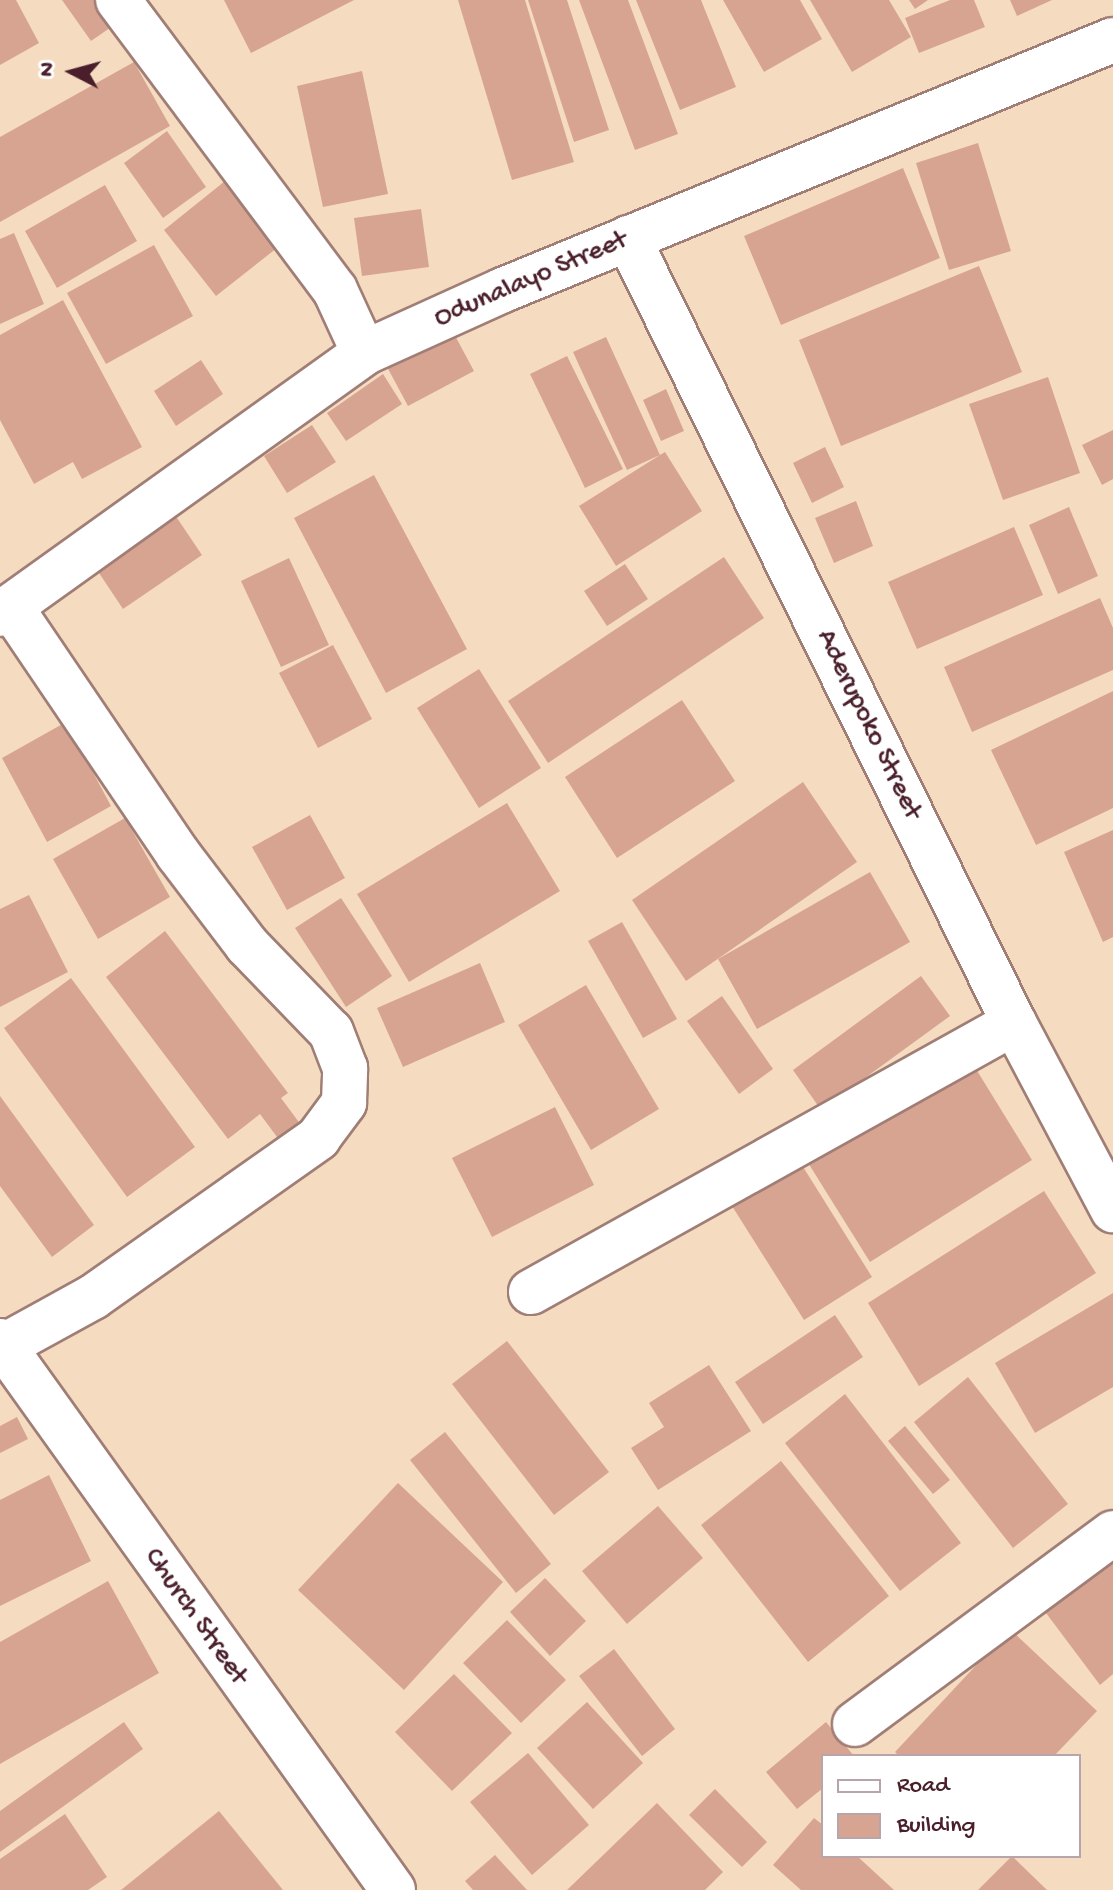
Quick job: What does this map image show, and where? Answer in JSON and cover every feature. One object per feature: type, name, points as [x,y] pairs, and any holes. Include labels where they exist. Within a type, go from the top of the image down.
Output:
[{"type":"street","points":[[118,0],[335,290],[364,353]]},
{"type":"street","name":"Odunalayo Street","points":[[6,610],[364,353],[628,238],[1113,40]]},
{"type":"street","name":"Aderupoko Street","points":[[628,238],[1014,1023],[1113,1210]]},
{"type":"street","points":[[1,1344],[93,1297],[318,1138],[344,1103],[345,1068],[331,1032],[247,945],[178,854],[6,610]]},
{"type":"street","points":[[531,1292],[1014,1023]]},
{"type":"street","name":"Church Street","points":[[1,1344],[393,1890]]},
{"type":"street","points":[[855,1724],[1113,1533]]},
{"type":"building","points":[[0,0],[16,0],[39,43],[0,65]]},
{"type":"building","points":[[62,0],[100,0],[117,23],[91,41]]},
{"type":"building","points":[[224,0],[354,0],[251,53]]},
{"type":"building","points":[[458,0],[525,0],[574,162],[512,180]]},
{"type":"building","points":[[528,0],[567,0],[609,130],[574,142]]},
{"type":"building","points":[[579,0],[628,0],[678,134],[635,150]]},
{"type":"building","points":[[636,0],[701,0],[736,87],[680,110]]},
{"type":"building","points":[[723,0],[800,0],[822,39],[764,72]]},
{"type":"building","points":[[810,0],[889,0],[911,37],[852,72]]},
{"type":"building","points":[[909,0],[928,0],[915,9]]},
{"type":"building","points":[[950,0],[974,0],[985,27],[919,53],[905,18]]},
{"type":"building","points":[[1010,0],[1052,0],[1017,16]]},
{"type":"building","points":[[134,62],[170,126],[0,222],[0,137]]},
{"type":"building","points":[[362,71],[388,194],[323,207],[297,86]]},
{"type":"building","points":[[167,131],[206,187],[163,218],[124,163]]},
{"type":"building","points":[[978,143],[1011,251],[949,270],[916,163]]},
{"type":"building","points":[[903,168],[940,258],[781,325],[744,236]]},
{"type":"building","points":[[230,177],[282,244],[216,296],[164,230]]},
{"type":"building","points":[[105,185],[137,241],[57,288],[25,231]]},
{"type":"building","points":[[421,209],[429,267],[362,276],[354,218]]},
{"type":"building","points":[[14,233],[44,304],[0,324],[0,239]]},
{"type":"building","points":[[154,245],[193,316],[106,364],[67,293]]},
{"type":"building","points":[[979,266],[1022,372],[841,446],[799,340]]},
{"type":"building","points":[[63,300],[142,447],[82,479],[73,462],[34,484],[0,420],[0,335]]},
{"type":"building","points":[[452,330],[474,371],[408,406],[386,365]]},
{"type":"building","points":[[606,337],[660,455],[627,470],[573,352]]},
{"type":"building","points":[[567,356],[623,469],[585,488],[530,374]]},
{"type":"building","points":[[201,360],[223,394],[176,426],[154,391]]},
{"type":"building","points":[[383,374],[402,404],[346,441],[327,413]]},
{"type":"building","points":[[1048,377],[1080,473],[1003,500],[969,404]]},
{"type":"building","points":[[666,389],[684,431],[661,441],[643,400]]},
{"type":"building","points":[[312,425],[336,462],[287,493],[264,456]]},
{"type":"building","points":[[1113,430],[1113,479],[1102,485],[1082,445]]},
{"type":"building","points":[[825,447],[844,487],[812,503],[793,463]]},
{"type":"building","points":[[665,452],[702,511],[616,566],[579,506]]},
{"type":"building","points":[[374,475],[467,649],[386,693],[294,518]]},
{"type":"building","points":[[856,501],[873,546],[834,563],[815,518]]},
{"type":"building","points":[[1069,507],[1098,576],[1058,594],[1029,525]]},
{"type":"building","points":[[175,515],[202,555],[123,609],[97,570]]},
{"type":"building","points":[[1014,527],[1043,595],[917,649],[888,582]]},
{"type":"building","points":[[724,557],[764,618],[548,763],[508,701]]},
{"type":"building","points":[[289,558],[329,645],[281,667],[241,581]]},
{"type":"building","points":[[625,564],[648,599],[607,626],[584,591]]},
{"type":"building","points":[[1100,598],[1113,628],[1113,670],[972,732],[944,667]]},
{"type":"building","points":[[333,645],[372,719],[318,748],[279,673]]},
{"type":"building","points":[[479,669],[541,768],[479,808],[417,708]]},
{"type":"building","points":[[1113,691],[1113,808],[1036,845],[991,750]]},
{"type":"building","points":[[682,700],[735,781],[617,858],[565,777]]},
{"type":"building","points":[[66,722],[111,806],[47,842],[2,758]]},
{"type":"building","points":[[803,782],[857,862],[686,981],[632,900]]},
{"type":"building","points":[[507,803],[560,891],[409,982],[357,894]]},
{"type":"building","points":[[310,815],[345,878],[287,910],[252,847]]},
{"type":"building","points":[[125,818],[170,897],[98,939],[53,859]]},
{"type":"building","points":[[1113,830],[1113,937],[1103,942],[1064,852]]},
{"type":"building","points":[[870,872],[910,942],[757,1029],[718,959]]},
{"type":"building","points":[[29,895],[68,972],[0,1007],[0,909]]},
{"type":"building","points":[[341,898],[392,976],[346,1007],[295,928]]},
{"type":"building","points":[[622,922],[677,1019],[643,1038],[588,941]]},
{"type":"building","points":[[165,931],[288,1093],[281,1098],[301,1125],[280,1141],[260,1114],[228,1139],[106,977]]},
{"type":"building","points":[[480,963],[505,1022],[403,1067],[377,1008]]},
{"type":"building","points":[[921,976],[950,1016],[821,1110],[793,1070]]},
{"type":"building","points":[[71,978],[195,1147],[127,1197],[4,1028]]},
{"type":"building","points":[[586,985],[659,1109],[591,1150],[518,1025]]},
{"type":"building","points":[[722,996],[773,1069],[739,1094],[687,1021]]},
{"type":"building","points":[[968,1056],[1032,1160],[870,1262],[805,1158]]},
{"type":"building","points":[[0,1096],[94,1225],[52,1257],[0,1186]]},
{"type":"building","points":[[555,1107],[594,1185],[492,1237],[452,1158]]},
{"type":"building","points":[[800,1162],[872,1277],[804,1320],[732,1206]]},
{"type":"building","points":[[1044,1191],[1096,1273],[919,1386],[868,1303]]},
{"type":"building","points":[[1113,1293],[1113,1387],[1035,1433],[995,1363]]},
{"type":"building","points":[[835,1315],[863,1357],[763,1424],[735,1382]]},
{"type":"building","points":[[507,1341],[609,1472],[554,1515],[452,1384]]},
{"type":"building","points":[[709,1365],[751,1431],[658,1490],[631,1448],[664,1427],[649,1403]]},
{"type":"building","points":[[968,1377],[1068,1504],[1013,1548],[914,1422]]},
{"type":"building","points":[[845,1394],[961,1543],[900,1591],[785,1443]]},
{"type":"building","points":[[17,1417],[28,1439],[0,1453],[0,1426]]},
{"type":"building","points":[[905,1426],[950,1480],[933,1494],[888,1441]]},
{"type":"building","points":[[445,1432],[551,1564],[516,1593],[410,1460]]},
{"type":"building","points":[[781,1461],[889,1596],[808,1662],[701,1525]]},
{"type":"building","points":[[49,1475],[91,1561],[0,1606],[0,1500]]},
{"type":"building","points":[[398,1483],[503,1582],[404,1690],[298,1590]]},
{"type":"building","points":[[658,1506],[703,1558],[627,1624],[582,1571]]},
{"type":"building","points":[[1113,1555],[1113,1674],[1100,1685],[1043,1609]]},
{"type":"building","points":[[545,1578],[586,1621],[550,1656],[510,1612]]},
{"type":"building","points":[[108,1581],[159,1673],[0,1764],[0,1642]]},
{"type":"building","points":[[507,1620],[566,1680],[521,1723],[463,1663]]},
{"type":"building","points":[[1010,1629],[1097,1711],[1056,1754],[895,1752]]},
{"type":"building","points":[[614,1649],[675,1729],[642,1756],[579,1676]]},
{"type":"building","points":[[454,1674],[512,1733],[452,1791],[395,1732]]},
{"type":"building","points":[[587,1702],[643,1763],[593,1809],[537,1748]]},
{"type":"building","points":[[124,1722],[143,1749],[0,1852],[0,1811]]},
{"type":"building","points":[[826,1722],[852,1754],[821,1754],[821,1790],[797,1809],[766,1772]]},
{"type":"building","points":[[528,1753],[589,1825],[532,1875],[470,1802]]},
{"type":"building","points":[[715,1789],[767,1842],[742,1867],[689,1815]]},
{"type":"building","points":[[657,1803],[723,1872],[705,1890],[567,1890]]},
{"type":"building","points":[[219,1811],[283,1890],[121,1890]]},
{"type":"building","points":[[65,1814],[107,1877],[88,1890],[0,1890],[0,1859]]},
{"type":"building","points":[[814,1818],[821,1823],[821,1858],[859,1858],[894,1890],[801,1890],[773,1865]]},
{"type":"building","points":[[495,1855],[527,1890],[473,1890],[465,1881]]},
{"type":"building","points":[[1010,1858],[1014,1858],[1047,1890],[978,1890]]}]
